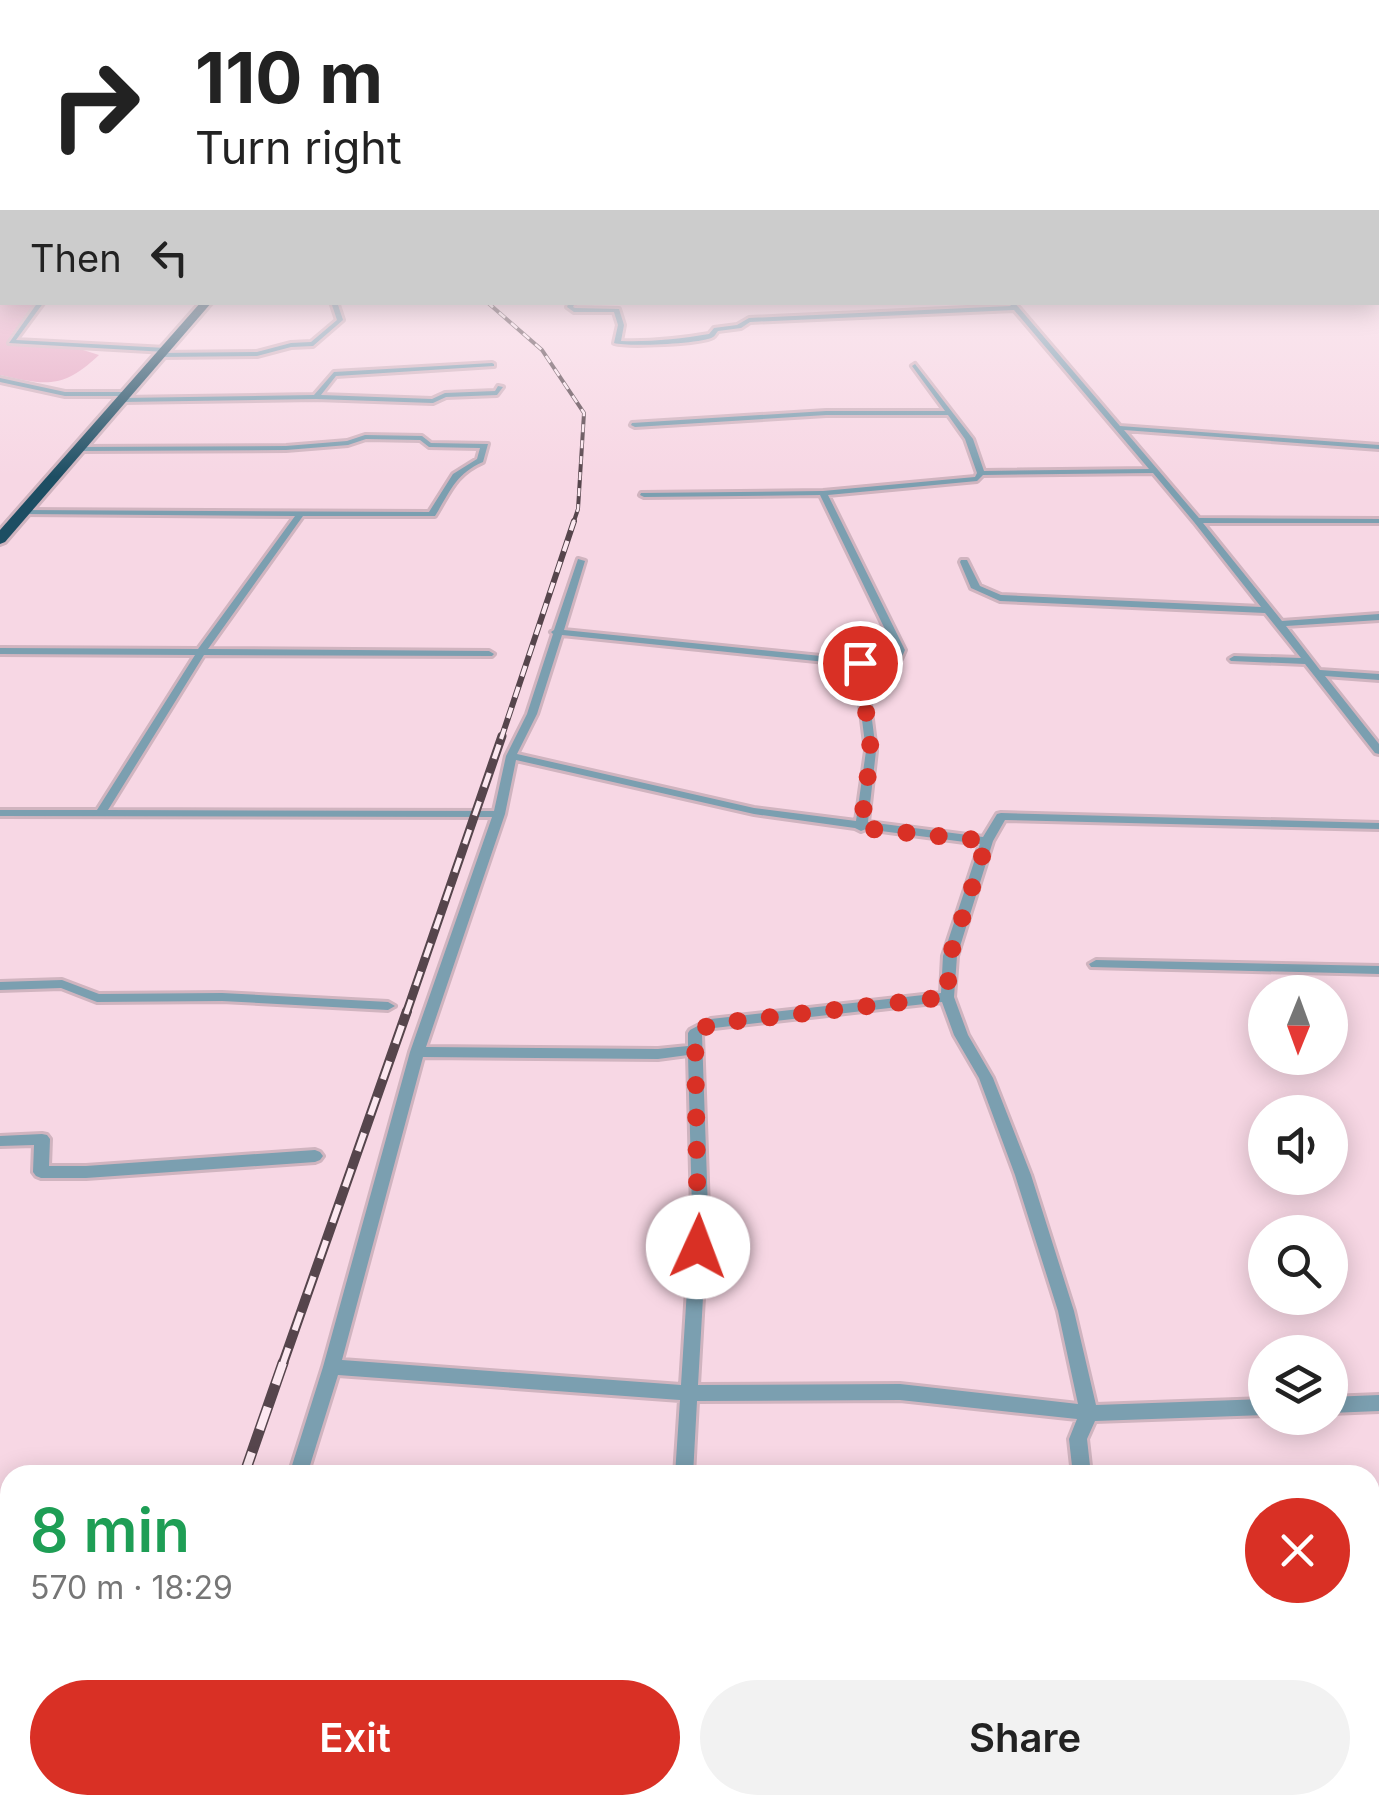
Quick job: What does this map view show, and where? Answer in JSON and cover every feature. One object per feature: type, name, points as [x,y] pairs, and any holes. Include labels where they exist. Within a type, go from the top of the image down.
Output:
[{"type":"highway","points":[[0,539],[202,308]]},
{"type":"street","points":[[38,308],[11,342],[257,354],[314,344],[340,320],[336,308]]},
{"type":"street","points":[[570,308],[617,310],[617,344],[667,344],[711,336],[716,329],[739,328],[744,321],[968,308]]},
{"type":"street","points":[[771,308],[778,319]]},
{"type":"street","points":[[1015,308],[1197,520],[1379,751]]},
{"type":"street","points":[[316,397],[334,374],[492,365]]},
{"type":"street","points":[[915,366],[969,438],[981,473]]},
{"type":"street","points":[[0,380],[65,394],[125,397],[433,401],[445,395],[498,393],[500,386]]},
{"type":"street","points":[[634,426],[826,413],[948,412]]},
{"type":"street","points":[[1120,428],[1379,447]]},
{"type":"street","points":[[24,512],[432,514],[449,490],[451,477],[461,467],[480,460],[485,446],[428,445],[422,438],[365,437],[348,444],[286,448],[79,449]]},
{"type":"street","points":[[981,473],[1156,471]]},
{"type":"street","points":[[644,495],[823,493],[960,484],[977,479],[981,473]]},
{"type":"street","points":[[556,632],[860,663],[898,657],[900,650],[823,493]]},
{"type":"street","points":[[100,814],[202,651],[300,514]]},
{"type":"street","points":[[1197,520],[1379,521]]},
{"type":"street","points":[[301,1465],[418,1052],[499,814],[511,756],[532,714],[581,561]]},
{"type":"street","points":[[964,562],[976,588],[1000,598],[1268,610]]},
{"type":"street","points":[[1280,624],[1379,617]]},
{"type":"street","points":[[0,651],[489,654]]},
{"type":"street","points":[[1234,659],[1309,661]]},
{"type":"street","points":[[860,663],[871,751],[861,828]]},
{"type":"street","points":[[1319,673],[1379,677]]},
{"type":"street","points":[[511,756],[754,811],[861,828],[987,841]]},
{"type":"street","points":[[0,814],[499,814]]},
{"type":"street","points":[[1081,1465],[1078,1439],[1089,1414],[1066,1311],[1023,1175],[986,1078],[961,1034],[947,997],[950,956],[987,841],[1000,816],[1379,826]]},
{"type":"street","points":[[1096,964],[1379,970]]},
{"type":"street","points":[[0,986],[62,984],[98,998],[222,997],[388,1006]]},
{"type":"street","points":[[685,1465],[700,1210],[695,1033],[711,1024],[947,997]]},
{"type":"street","points":[[418,1052],[658,1054],[695,1050]]},
{"type":"street","points":[[0,1142],[42,1139],[41,1172],[315,1156]]},
{"type":"street","points":[[332,1366],[692,1393],[900,1392],[1089,1414],[1248,1408]]},
{"type":"street","points":[[1348,1404],[1379,1403]]},
{"type":"shaded area","points":[[0,308],[34,308],[6,344],[80,349],[99,355],[74,374],[52,382],[0,375]]},
{"type":"railway","points":[[494,308],[542,350],[584,413],[574,521]]},
{"type":"railway","points":[[501,739],[574,521]]},
{"type":"railway","points":[[406,1014],[502,736]]},
{"type":"railway","points":[[282,1366],[407,1011]]},
{"type":"railway","points":[[247,1465],[283,1363]]},
{"type":"route","points":[[698,1247],[695,1033],[711,1024],[947,997],[950,956],[987,841],[861,828],[871,751],[860,663]]}]
